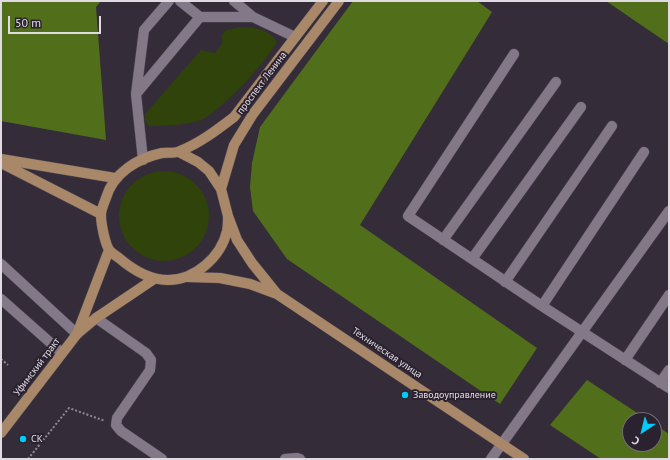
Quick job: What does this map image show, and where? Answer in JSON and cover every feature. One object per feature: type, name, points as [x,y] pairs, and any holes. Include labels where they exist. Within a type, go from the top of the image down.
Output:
[{"type":"main road","name":"проспект Ленина","points":[[179,152],[217,131],[234,117],[323,1]]},
{"type":"main road","name":"проспект Ленина","points":[[221,189],[231,153],[242,130],[339,1]]},
{"type":"main road","points":[[228,216],[227,230],[223,243],[211,260],[200,270],[183,277],[169,280],[154,279],[131,268],[110,250],[104,233],[101,214],[107,193],[115,178],[128,168],[143,160],[164,153],[179,152],[198,162],[209,171],[221,189],[228,216],[237,240],[252,263],[276,294]]},
{"type":"main road","points":[[1,159],[115,178]]},
{"type":"main road","points":[[1,163],[101,214]]},
{"type":"main road","points":[[77,334],[110,250]]},
{"type":"main road","points":[[183,277],[220,278],[250,284],[276,294]]},
{"type":"main road","points":[[77,334],[96,318],[154,279]]},
{"type":"main road","name":"Техническая улица","points":[[276,294],[524,459]]},
{"type":"main road","name":"Уфимский тракт","points":[[1,433],[77,334]]},
{"type":"lane","points":[[143,160],[136,94],[144,30],[169,1]]},
{"type":"lane","points":[[180,1],[200,18],[253,17]]},
{"type":"lane","points":[[234,1],[253,17],[295,37]]},
{"type":"lane","points":[[247,1],[253,17]]},
{"type":"lane","points":[[136,94],[200,18]]},
{"type":"lane","points":[[514,54],[408,216],[505,282],[665,386],[669,370]]},
{"type":"lane","points":[[443,240],[556,82]]},
{"type":"lane","points":[[472,259],[580,107]]},
{"type":"lane","points":[[505,282],[612,126]]},
{"type":"lane","points":[[542,306],[644,152]]},
{"type":"lane","points":[[491,459],[669,211]]},
{"type":"lane","points":[[1,264],[77,334]]},
{"type":"lane","points":[[625,360],[669,295]]},
{"type":"lane","points":[[1,300],[62,353]]},
{"type":"lane","points":[[96,318],[146,353],[151,360],[150,370],[117,418],[116,425],[121,431],[162,459]]},
{"type":"lane","points":[[285,459],[300,459]]},
{"type":"path","points":[[1,358],[8,365]]},
{"type":"path","points":[[28,459],[69,408],[116,425]]},
{"type":"green space","points":[[1,1],[101,1],[96,7],[106,140],[1,121]]},
{"type":"green space","points":[[353,1],[477,1],[492,12],[360,225],[537,348],[500,404],[287,259],[253,211],[250,187],[252,163],[260,127]]},
{"type":"green space","points":[[606,1],[669,1],[669,44]]},
{"type":"green space","points":[[241,27],[256,28],[265,31],[277,42],[243,85],[210,115],[203,119],[182,124],[149,126],[145,121],[145,114],[201,50],[215,53],[223,42],[221,37],[226,30]]},
{"type":"green space","points":[[164,171],[181,175],[196,184],[205,199],[209,216],[205,233],[196,248],[181,257],[164,261],[147,257],[132,248],[123,233],[119,216],[123,199],[132,184],[147,175]]},
{"type":"green space","points":[[587,380],[636,412],[622,412],[622,452],[662,452],[662,429],[669,434],[669,459],[601,459],[550,425]]},
{"type":"place","name":"Заводоуправление","points":[[405,395]]},
{"type":"place","name":"СК","points":[[23,439]]}]
